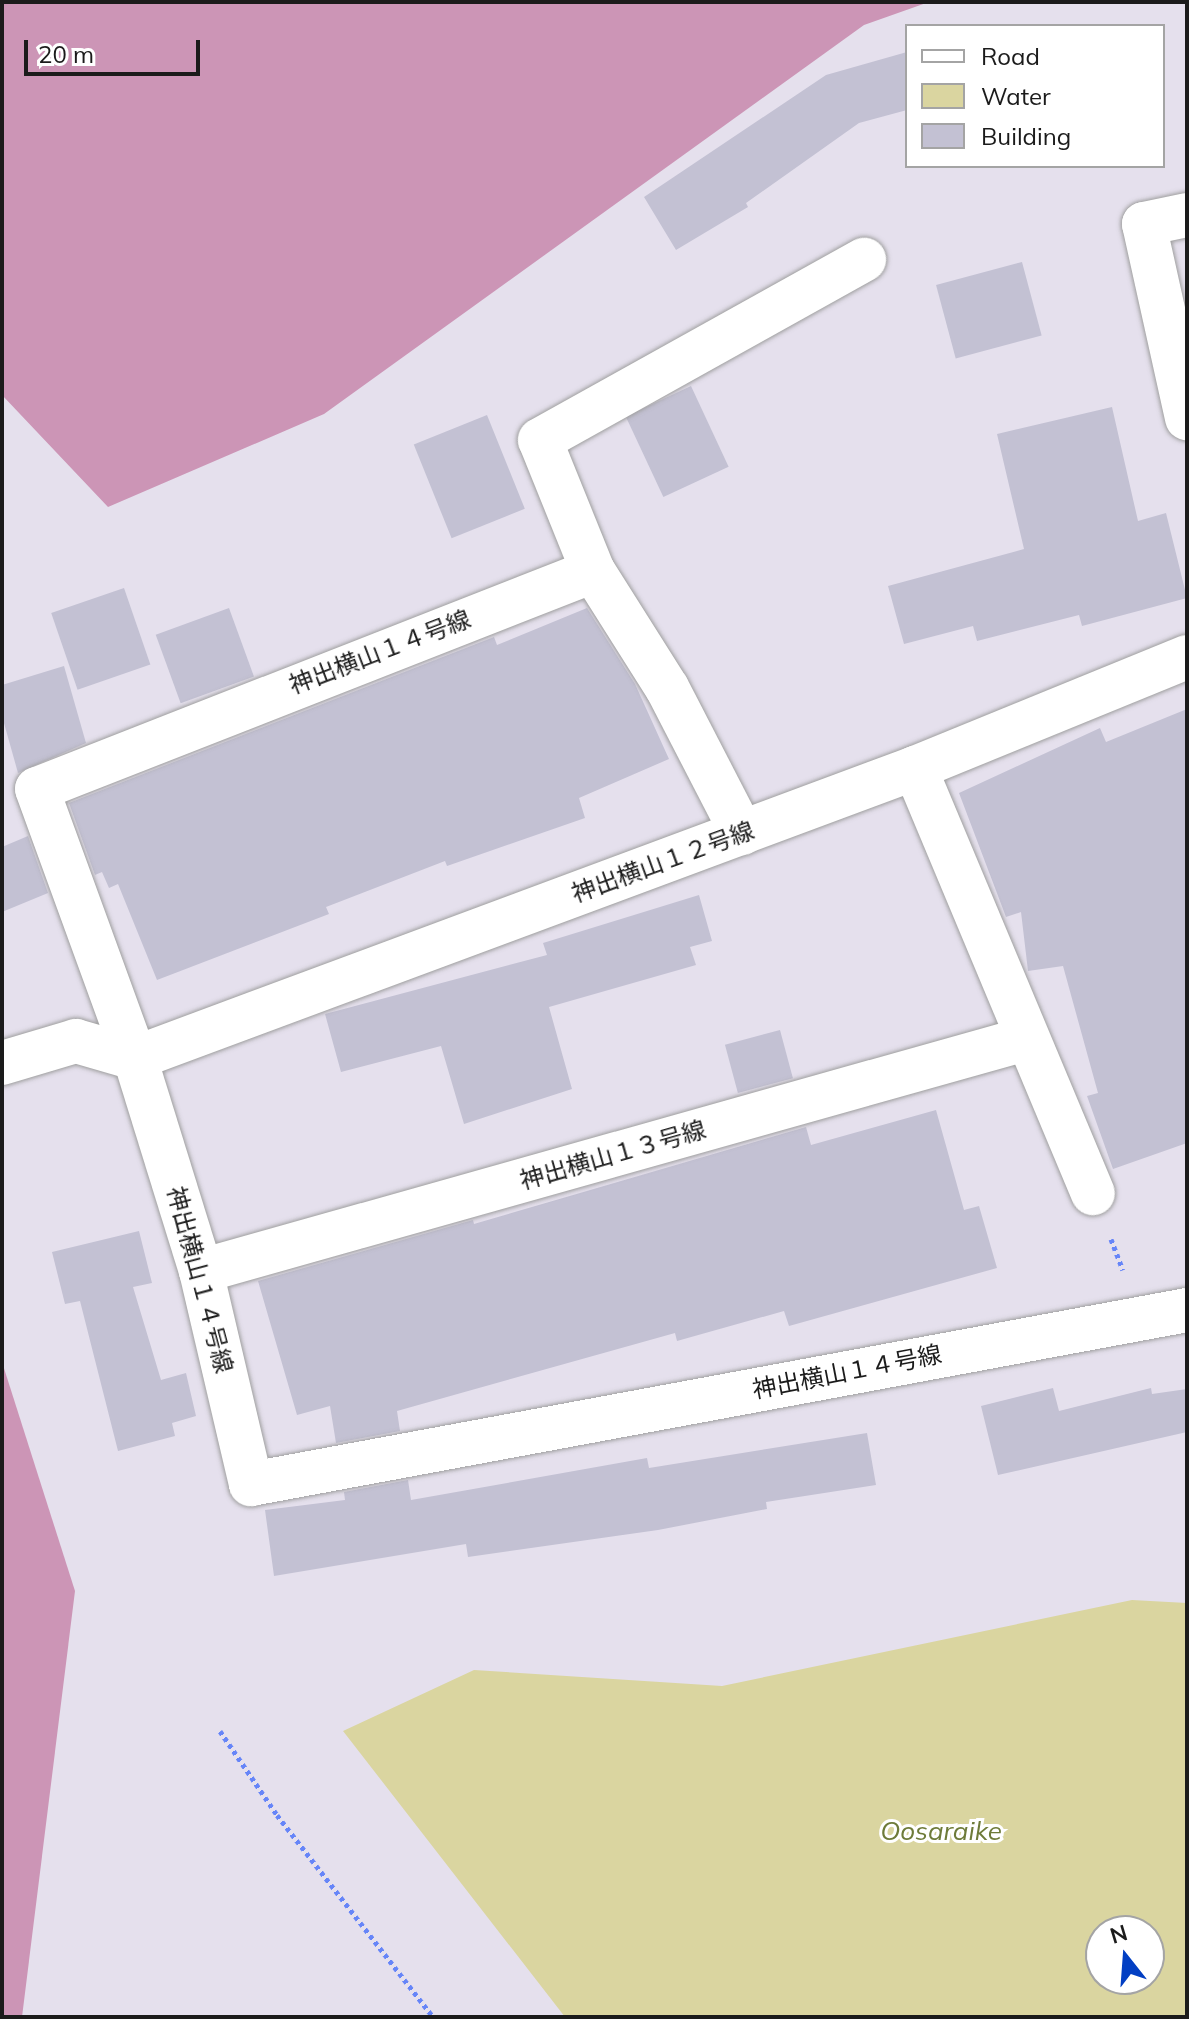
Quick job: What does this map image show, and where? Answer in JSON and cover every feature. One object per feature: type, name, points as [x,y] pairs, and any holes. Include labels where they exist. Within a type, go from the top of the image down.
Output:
[{"type":"street","points":[[1187,215],[1144,224],[1187,418]]},
{"type":"street","points":[[742,833],[667,688],[593,571],[540,440],[864,260]]},
{"type":"street","name":"神出横山１４号線","points":[[593,571],[37,789],[135,1058],[201,1271],[251,1484],[1187,1310]]},
{"type":"street","name":"神出横山１２号線","points":[[135,1058],[915,768],[1187,657]]},
{"type":"street","points":[[915,768],[1025,1039],[1093,1193]]},
{"type":"street","name":"神出横山１３号線","points":[[201,1271],[1025,1039]]},
{"type":"street","points":[[2,1063],[76,1041],[135,1058]]},
{"type":"path","points":[[1093,1193],[1141,1317]]},
{"type":"path","points":[[220,1731],[277,1815],[433,2017]]},
{"type":"shaded area","points":[[2,2],[929,2],[864,25],[324,414],[108,507],[2,395]]},
{"type":"shaded area","points":[[2,1362],[75,1591],[22,2017],[2,2017]]},
{"type":"water","name":"Oosaraike","points":[[1132,1600],[1187,1603],[1187,2017],[565,2017],[343,1731],[474,1670],[722,1686]]},
{"type":"building","points":[[905,53],[905,111],[859,123],[746,203],[748,207],[676,250],[644,197],[826,75]]},
{"type":"building","points":[[1022,262],[1042,335],[956,358],[936,285]]},
{"type":"building","points":[[691,386],[729,467],[663,497],[626,416]]},
{"type":"building","points":[[1112,407],[1138,521],[1166,513],[1187,598],[1082,626],[1079,615],[977,641],[973,626],[904,644],[888,586],[1024,549],[997,434]]},
{"type":"building","points":[[487,415],[525,509],[452,538],[414,445]]},
{"type":"building","points":[[124,588],[150,665],[78,690],[51,613]]},
{"type":"building","points":[[229,608],[254,677],[181,703],[156,635]]},
{"type":"building","points":[[587,608],[635,684],[669,759],[579,798],[585,818],[447,866],[445,861],[326,907],[329,914],[157,980],[118,884],[109,888],[102,872],[95,875],[69,803],[494,637],[497,645]]},
{"type":"building","points":[[64,666],[86,743],[18,773],[2,716],[2,685]]},
{"type":"building","points":[[1187,709],[1187,1143],[1113,1169],[1087,1096],[1098,1093],[1063,966],[1028,971],[1021,912],[1006,917],[959,793],[1100,728],[1106,742]]},
{"type":"building","points":[[28,836],[48,893],[2,912],[2,847]]},
{"type":"building","points":[[699,895],[712,941],[690,947],[696,965],[549,1007],[572,1089],[464,1124],[441,1046],[341,1072],[325,1014],[547,955],[543,943]]},
{"type":"building","points":[[780,1030],[793,1078],[738,1093],[725,1045]]},
{"type":"building","points":[[936,1110],[964,1210],[979,1206],[997,1268],[789,1326],[784,1311],[677,1341],[675,1333],[397,1411],[400,1431],[336,1443],[330,1406],[297,1415],[258,1281],[473,1220],[474,1224],[806,1127],[811,1145]]},
{"type":"building","points":[[139,1231],[152,1283],[133,1287],[161,1380],[186,1373],[196,1416],[172,1423],[175,1436],[118,1451],[80,1301],[65,1304],[52,1252]]},
{"type":"building","points":[[1053,1388],[1059,1411],[1151,1388],[1152,1394],[1187,1389],[1187,1432],[998,1475],[981,1406]]},
{"type":"building","points":[[867,1433],[876,1485],[766,1502],[767,1509],[658,1530],[468,1557],[466,1544],[274,1576],[265,1510],[345,1500],[344,1492],[408,1480],[411,1500],[647,1458],[649,1468]]}]
